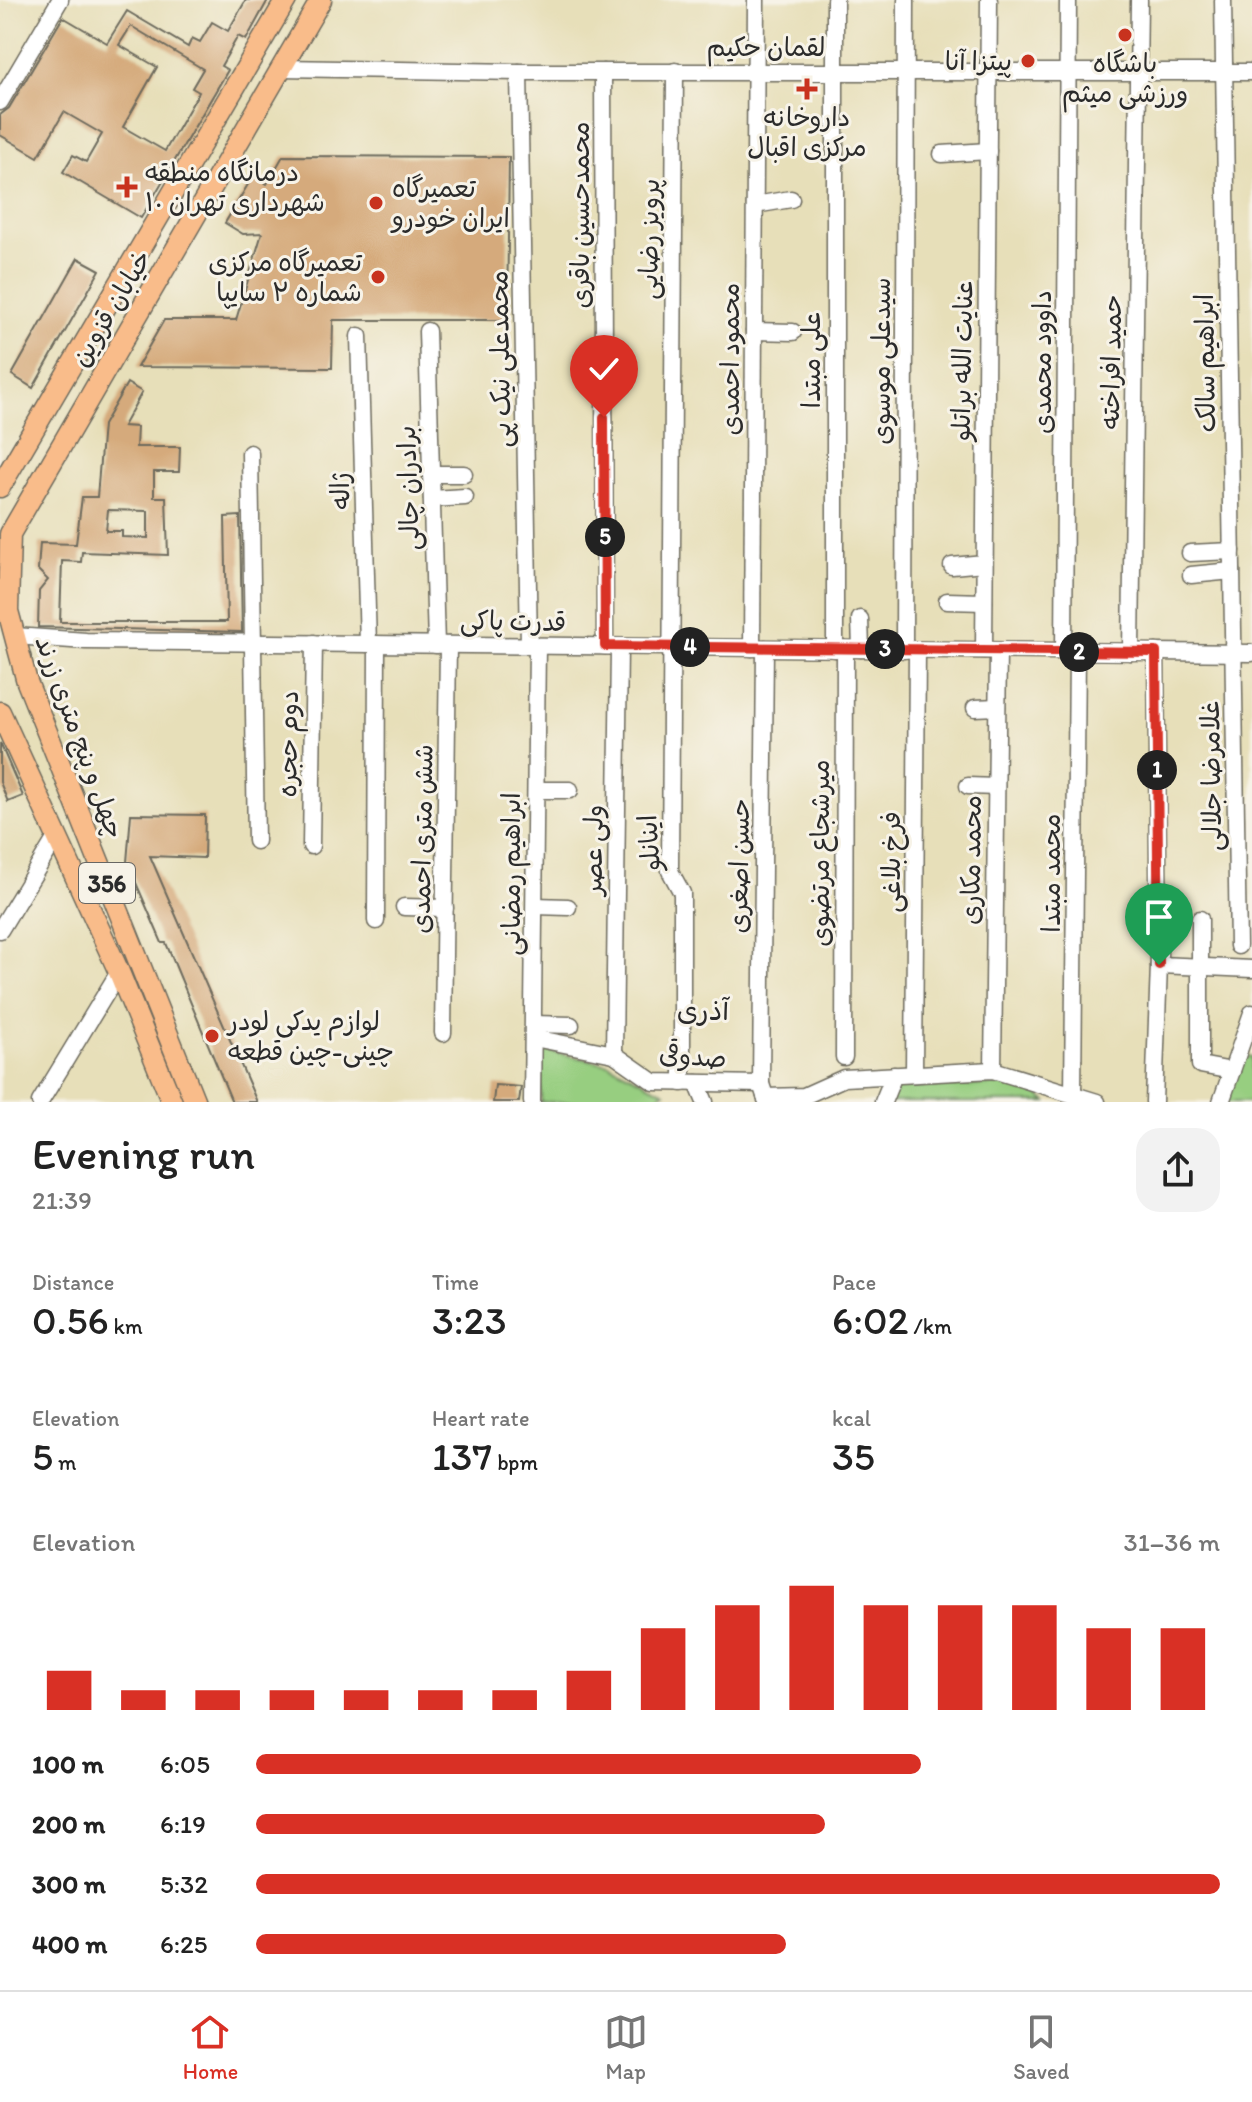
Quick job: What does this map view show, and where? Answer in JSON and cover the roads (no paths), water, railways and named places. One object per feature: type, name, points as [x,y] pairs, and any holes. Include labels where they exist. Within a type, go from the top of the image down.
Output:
[{"type":"main road","name":"خیابان قزوین","points":[[0,487],[286,0]]},
{"type":"main road","name":"خیابان قزوین","points":[[4,571],[10,534],[321,0]]},
{"type":"main road","points":[[47,407],[73,422]]},
{"type":"main road","name":"چهل و پنج متری زرند","points":[[4,571],[8,611],[6,641],[27,682],[195,1102]]},
{"type":"main road","name":"چهل و پنج متری زرند","points":[[0,712],[119,972],[172,1102]]},
{"type":"street","points":[[0,102],[60,0]]},
{"type":"street","name":"محمود احمدی","points":[[756,0],[754,331],[758,648]]},
{"type":"street","name":"علی مبتدا","points":[[835,0],[847,649]]},
{"type":"street","name":"سیدعلی موسوی","points":[[906,0],[910,650]]},
{"type":"street","name":"عنایت الله براتلو","points":[[989,0],[984,602],[991,650]]},
{"type":"street","name":"داوود محمدی","points":[[1068,0],[1070,652]]},
{"type":"street","name":"حمید افراخته","points":[[1131,652],[1139,0]]},
{"type":"street","name":"ابراهیم سالک","points":[[1223,0],[1233,653]]},
{"type":"street","name":"لقمان حکیم","points":[[281,68],[519,72],[1252,72]]},
{"type":"street","name":"پرویز رضایی","points":[[670,647],[675,71]]},
{"type":"street","name":"محمدعلی نیک پی","points":[[519,72],[533,646]]},
{"type":"street","name":"محمدحسین باقری","points":[[603,72],[612,646]]},
{"type":"street","points":[[942,154],[988,151]]},
{"type":"street","points":[[755,205],[791,199]]},
{"type":"street","name":"برادران چالی","points":[[427,331],[432,499],[442,645]]},
{"type":"street","points":[[754,331],[793,332]]},
{"type":"street","name":"ژاله","points":[[359,336],[372,644],[376,921]]},
{"type":"street","points":[[250,453],[256,841]]},
{"type":"street","points":[[431,474],[464,474]]},
{"type":"street","points":[[432,499],[465,497]]},
{"type":"street","points":[[1190,553],[1232,551]]},
{"type":"street","points":[[952,566],[984,563]]},
{"type":"street","points":[[1191,575],[1232,571]]},
{"type":"street","points":[[947,601],[984,602]]},
{"type":"street","points":[[847,649],[860,619]]},
{"type":"street","name":"قدرت پاکی","points":[[7,636],[255,643],[1252,653]]},
{"type":"street","name":"دوم حجره","points":[[311,846],[314,643]]},
{"type":"street","name":"شش متری احمدی","points":[[442,645],[443,1033]]},
{"type":"street","name":"ابراهیم رمضانی","points":[[532,1102],[536,790],[533,646]]},
{"type":"street","name":"ولی عصر","points":[[612,646],[614,1054]]},
{"type":"street","name":"اینانلو","points":[[670,647],[670,871],[682,893],[690,1083]]},
{"type":"street","name":"حسن اصغری","points":[[758,648],[764,1094]]},
{"type":"street","name":"میرشجاع مرتضوی","points":[[844,1057],[847,649]]},
{"type":"street","name":"فرخ بلاغی","points":[[910,650],[914,1074]]},
{"type":"street","name":"محمد مکاری","points":[[991,650],[997,707],[993,1070]]},
{"type":"street","name":"محمد مبتدا","points":[[1070,652],[1073,1095]]},
{"type":"street","points":[[1154,1102],[1159,965],[1156,652]]},
{"type":"street","name":"غلامرضا جلالی","points":[[1233,653],[1238,946]]},
{"type":"street","points":[[975,708],[997,707]]},
{"type":"street","points":[[968,786],[996,787]]},
{"type":"street","points":[[536,790],[570,790]]},
{"type":"street","points":[[0,930],[57,836]]},
{"type":"street","points":[[535,906],[568,907]]},
{"type":"street","points":[[404,907],[445,908]]},
{"type":"street","points":[[1200,919],[1200,1065],[1232,1071]]},
{"type":"street","points":[[1159,965],[1201,964],[1252,969]]},
{"type":"street","points":[[40,1102],[119,972]]},
{"type":"street","points":[[1221,1102],[1252,1013]]},
{"type":"street","points":[[534,1031],[571,1025]]},
{"type":"street","name":"صدوقی","points":[[534,1031],[614,1054],[654,1082],[690,1083],[764,1094],[822,1096],[844,1078],[993,1070]]},
{"type":"street","points":[[993,1070],[1097,1102]]},
{"type":"street","points":[[883,1102],[894,1075]]},
{"type":"street","points":[[690,1083],[705,1102]]},
{"type":"place","name":"باشگاه ورزشی میثم","points":[[1125,35]]},
{"type":"place","name":"پیتزا آنا","points":[[1028,61]]},
{"type":"place","name":"داروخانه مرکزی اقبال","points":[[807,89]]},
{"type":"place","name":"درمانگاه منطقه ۱۰ شهرداری تهران","points":[[127,187]]},
{"type":"place","name":"تعمیرگاه ایران خودرو","points":[[376,203]]},
{"type":"place","name":"تعمیرگاه مرکزی شماره ۲ سایپا","points":[[378,277]]},
{"type":"place","name":"لوازم یدکی لودر چینی-چین قطعه","points":[[212,1036]]},
{"type":"district","name":"آذری","points":[[703,1010]]}]
